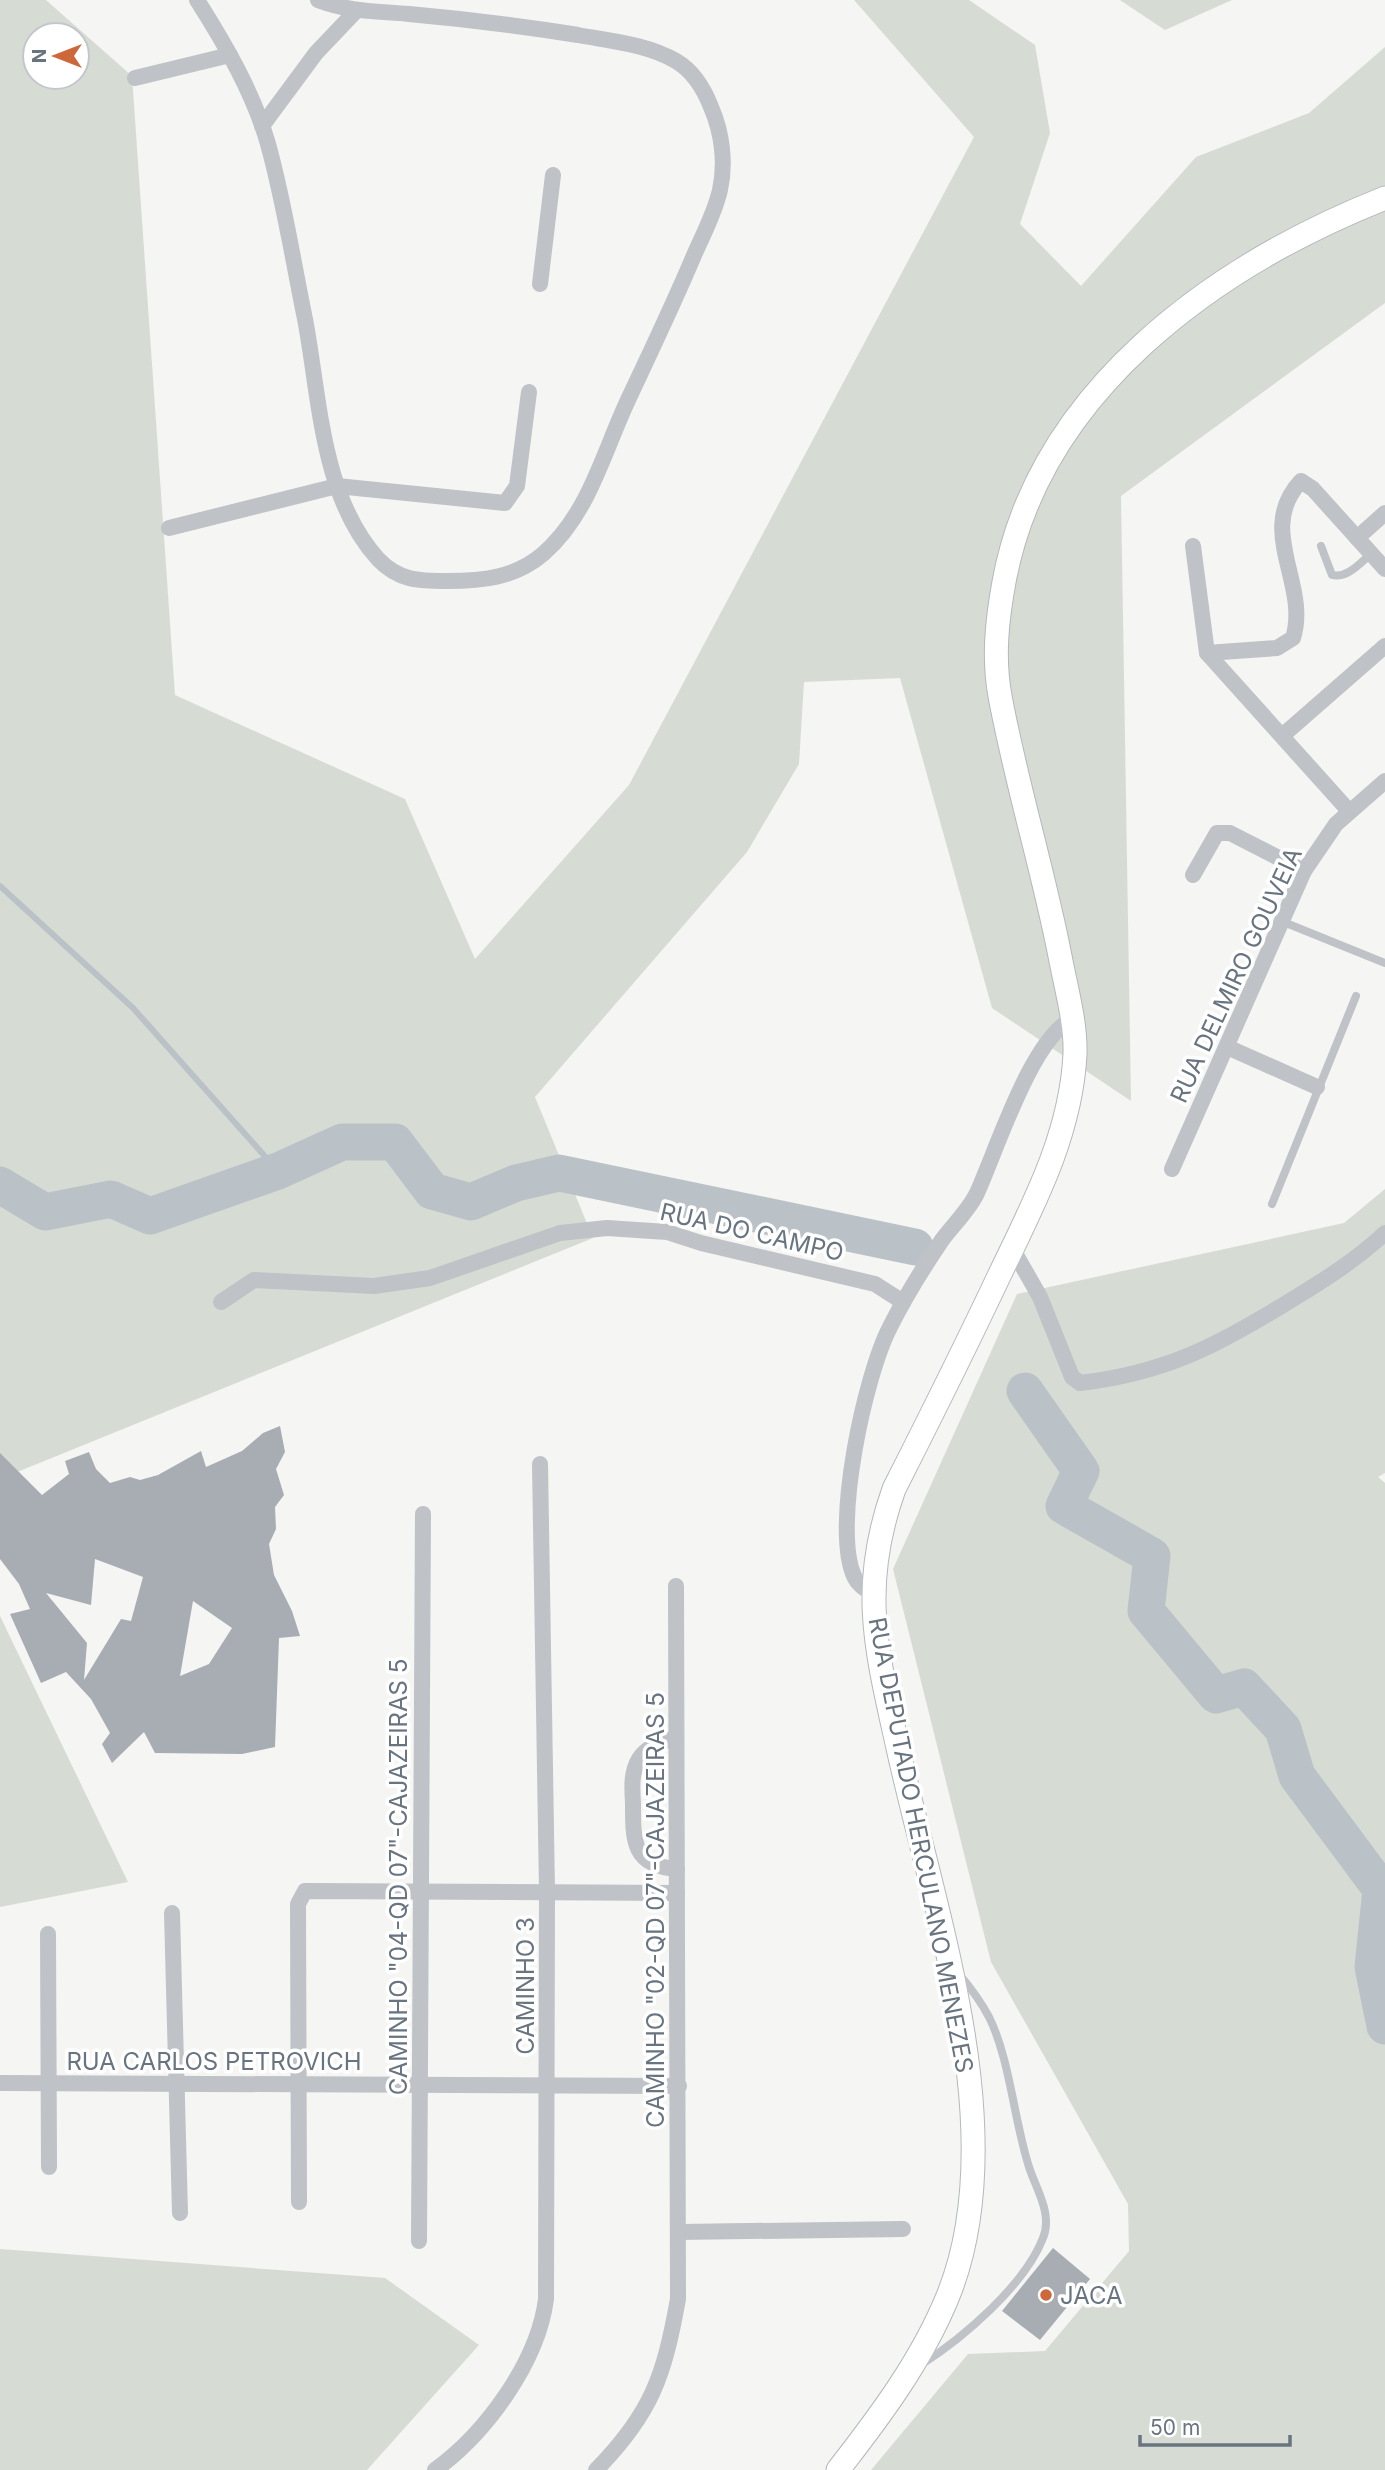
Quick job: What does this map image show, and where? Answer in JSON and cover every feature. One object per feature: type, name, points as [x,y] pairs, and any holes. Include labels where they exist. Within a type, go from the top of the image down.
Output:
[{"type":"main road","name":"RUA DEPUTADO HERCULANO MENEZES","points":[[838,2470],[908,2373],[948,2295],[970,2220],[973,2176],[970,2089],[948,1961],[886,1695],[874,1629],[873,1594],[874,1558],[881,1525],[894,1489],[1012,1248],[1055,1153],[1067,1113],[1075,1050],[1072,1019],[1043,872],[1005,723],[996,667],[999,610],[1014,535],[1043,467],[1061,438],[1099,390],[1138,351],[1209,290],[1252,262],[1334,219],[1385,198]]},
{"type":"street","points":[[197,0],[230,55],[261,126],[284,215],[321,417],[338,486],[368,547],[391,571],[410,580],[496,579],[530,564],[544,553],[578,513],[588,495],[626,404],[676,302],[719,193],[722,178],[721,140],[709,102],[691,74],[680,63],[663,55],[623,43],[563,33],[404,14],[355,12],[318,0]]},
{"type":"street","points":[[261,126],[316,53],[355,12]]},
{"type":"street","points":[[135,78],[230,55]]},
{"type":"street","points":[[540,284],[553,176]]},
{"type":"street","points":[[169,528],[338,486],[505,502],[517,486],[529,392]]},
{"type":"street","points":[[1207,653],[1277,648],[1293,638],[1294,598],[1281,516],[1301,481],[1308,483],[1385,569]]},
{"type":"street","points":[[1356,538],[1385,513]]},
{"type":"street","points":[[1193,546],[1207,653],[1349,811]]},
{"type":"street","points":[[1282,736],[1385,646]]},
{"type":"street","name":"RUA DELMIRO GOUVEIA","points":[[1172,1169],[1304,871],[1336,824],[1385,781]]},
{"type":"street","points":[[1193,876],[1217,833],[1221,832],[1230,833],[1304,871]]},
{"type":"street","points":[[873,1594],[859,1584],[853,1574],[848,1531],[850,1476],[864,1400],[888,1331],[941,1242],[975,1197],[1035,1059],[1060,1025],[1072,1019]]},
{"type":"street","points":[[1227,1047],[1317,1087]]},
{"type":"street","name":"RUA DO CAMPO","points":[[221,1302],[254,1280],[374,1286],[430,1278],[560,1233],[624,1228],[667,1232],[875,1284],[903,1302]]},
{"type":"street","points":[[1012,1248],[1040,1297],[1072,1377],[1080,1383],[1120,1379],[1163,1368],[1213,1345],[1345,1266],[1385,1233]]},
{"type":"street","name":"CAMINHO 3","points":[[435,2470],[477,2432],[520,2374],[536,2343],[544,2318],[548,2083],[540,1464]]},
{"type":"street","name":"CAMINHO \"04-QD 07\"-CAJAZEIRAS 5","points":[[419,2241],[423,1514]]},
{"type":"street","name":"CAMINHO \"02-QD 07\"-CAJAZEIRAS 5","points":[[596,2470],[636,2423],[665,2367],[678,2300],[680,2086],[676,1587]]},
{"type":"street","points":[[676,1738],[656,1744],[639,1759],[634,1769],[632,1795],[636,1847],[652,1864],[677,1869]]},
{"type":"street","points":[[299,2203],[298,1904],[305,1891],[677,1893]]},
{"type":"street","points":[[172,1913],[180,2213]]},
{"type":"street","points":[[48,1934],[51,2084],[49,2167]]},
{"type":"street","name":"RUA CARLOS PETROVICH","points":[[0,2083],[548,2083],[680,2086]]},
{"type":"street","points":[[680,2232],[903,2228]]},
{"type":"lane","points":[[1321,547],[1332,575],[1338,576],[1347,574],[1371,554]]},
{"type":"lane","points":[[1281,921],[1385,963]]},
{"type":"lane","points":[[1272,1204],[1356,996]]},
{"type":"lane","points":[[908,2373],[948,2348],[982,2318],[1026,2267],[1043,2239],[1046,2227],[1045,2209],[1018,2133],[999,2043],[990,2018],[948,1961]]},
{"type":"shaded area","points":[[0,0],[46,0],[70,21],[21,21],[21,91],[91,91],[91,40],[132,76],[175,695],[405,799],[475,959],[629,785],[974,137],[854,0],[969,0],[1035,45],[1050,133],[1020,224],[1081,286],[1196,157],[1309,113],[1385,47],[1385,303],[1121,496],[1131,1101],[992,1008],[900,678],[804,682],[799,764],[747,852],[535,1097],[593,1238],[0,1479]]},
{"type":"shaded area","points":[[1120,0],[1232,0],[1165,30]]},
{"type":"shaded area","points":[[1385,1189],[1385,1473],[1378,1477],[1385,1483],[1385,2470],[871,2470],[968,2354],[1045,2351],[1129,2251],[1128,2204],[991,1962],[893,1569],[1017,1294],[1344,1223]]},
{"type":"shaded area","points":[[0,1616],[128,1882],[0,1907]]},
{"type":"shaded area","points":[[0,2249],[385,2278],[479,2345],[367,2470],[0,2470]]},
{"type":"building","points":[[280,1426],[285,1452],[276,1469],[284,1495],[275,1507],[276,1529],[269,1544],[274,1575],[292,1611],[300,1636],[279,1638],[275,1747],[242,1754],[155,1753],[144,1732],[112,1763],[102,1744],[110,1733],[91,1699],[66,1672],[41,1683],[10,1614],[30,1609],[19,1584],[0,1559],[0,1453],[42,1495],[69,1474],[65,1461],[89,1452],[96,1469],[110,1483],[130,1477],[140,1480],[158,1475],[201,1451],[206,1467],[242,1451],[263,1433]],"holes":[[[95,1559],[143,1577],[131,1621],[121,1619],[84,1680],[87,1643],[46,1593],[91,1605]],[[193,1601],[232,1628],[209,1664],[180,1676]]]},
{"type":"building","name":"JACA","points":[[1053,2248],[1090,2279],[1040,2340],[1002,2311]]},
{"type":"waterway","points":[[0,886],[133,1008],[278,1171]]},
{"type":"waterway","points":[[0,1185],[45,1212],[111,1199],[150,1216],[278,1171],[342,1142],[395,1142],[432,1191],[471,1202],[516,1183],[559,1173],[915,1247]]},
{"type":"waterway","points":[[1025,1391],[1081,1471],[1064,1506],[1152,1556],[1146,1611],[1216,1695],[1244,1687],[1283,1729],[1297,1776],[1381,1889],[1373,1967],[1385,2026]]},
{"type":"place","name":"JACA","points":[[1046,2295]]}]
